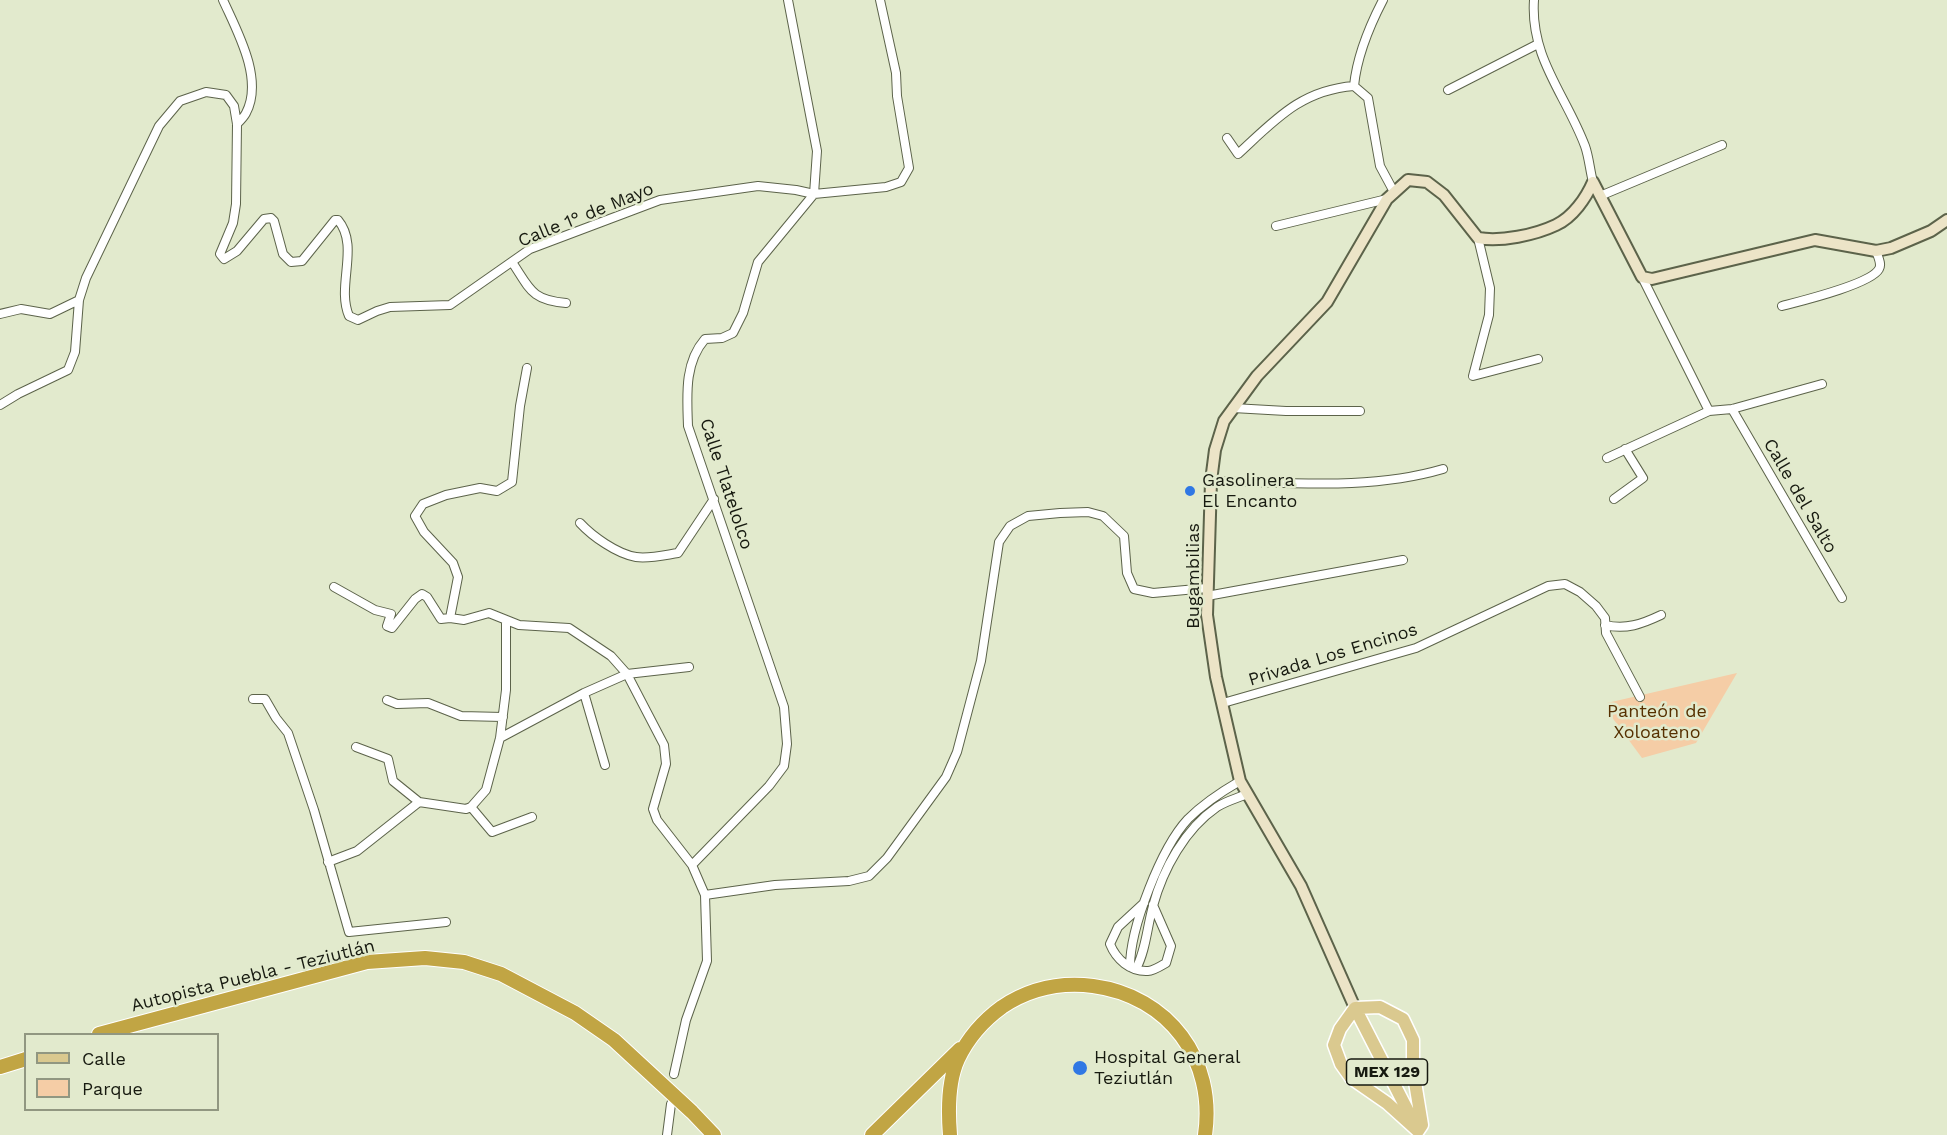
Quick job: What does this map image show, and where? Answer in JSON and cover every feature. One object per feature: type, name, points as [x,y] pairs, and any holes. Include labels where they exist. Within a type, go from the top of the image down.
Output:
[{"type":"highway","name":"Autopista Puebla - Teziutlán","points":[[106,1033],[367,962],[425,958],[464,962],[501,974],[575,1012],[614,1040],[714,1135]]},
{"type":"highway","points":[[872,1135],[993,1014],[1036,991],[1072,984],[1109,988],[1139,999],[1164,1016],[1178,1030],[1201,1073],[1207,1105],[1207,1132]]},
{"type":"highway","points":[[950,1132],[953,1075],[958,1059],[970,1039]]},
{"type":"highway","points":[[0,1067],[24,1060]]},
{"type":"highway","name":"Autopista Puebla - Teziutlán","points":[[692,1112],[723,1135]]},
{"type":"main road","name":"Bugambilias","points":[[1355,1008],[1301,886],[1240,781],[1222,703],[1207,615],[1211,481],[1218,440],[1224,421],[1257,376],[1327,302],[1391,195],[1408,180],[1427,182],[1444,195],[1478,238]]},
{"type":"main road","points":[[1593,182],[1642,277],[1652,279],[1815,240],[1876,251],[1891,249],[1931,231],[1947,220]]},
{"type":"main road","points":[[1478,238],[1488,240],[1517,237],[1558,224],[1579,206],[1593,182]]},
{"type":"main road","points":[[1380,1007],[1403,1019],[1413,1040],[1413,1070],[1422,1125],[1419,1133],[1387,1103],[1351,1078],[1341,1065],[1334,1046],[1340,1029],[1355,1008],[1380,1007]]},
{"type":"main road","name":"MEX 129","points":[[1355,1008],[1419,1133]]},
{"type":"street","points":[[223,0],[251,70],[252,90],[247,112],[237,124]]},
{"type":"street","points":[[788,0],[817,152],[814,194],[886,187],[901,182],[909,168],[897,96],[896,73],[880,0]]},
{"type":"street","points":[[1354,86],[1356,69],[1370,25],[1383,0]]},
{"type":"street","points":[[1534,0],[1532,20],[1538,44],[1549,73],[1586,148],[1593,182]]},
{"type":"street","points":[[1448,90],[1538,44]]},
{"type":"street","points":[[1227,138],[1238,154],[1283,112],[1323,91],[1354,86],[1364,92],[1368,98],[1380,166],[1391,195],[1276,226]]},
{"type":"street","points":[[0,405],[68,370],[75,352],[79,300],[86,278],[159,126],[180,101],[206,92],[226,95],[234,106],[237,124]]},
{"type":"street","name":"Calle 1° de Mayo","points":[[237,124],[236,204],[233,223],[220,254],[224,259],[237,251],[264,219],[271,218],[274,221],[283,254],[291,262],[302,261],[335,220],[338,220],[345,228],[348,240],[344,304],[349,316],[357,320],[390,308],[450,305],[530,249],[660,200],[758,186],[814,194]]},
{"type":"street","points":[[1600,196],[1722,146]]},
{"type":"street","name":"Calle Tlatelolco","points":[[692,865],[769,786],[784,766],[788,744],[784,707],[688,426],[686,385],[696,350],[705,339],[722,338],[733,333],[743,313],[758,262],[814,194]]},
{"type":"street","points":[[1478,238],[1490,288],[1489,315],[1473,376],[1538,359]]},
{"type":"street","points":[[1782,306],[1862,282],[1878,272],[1880,265],[1876,251]]},
{"type":"street","points":[[512,262],[532,294],[548,302],[566,303]]},
{"type":"street","points":[[1642,277],[1709,411]]},
{"type":"street","points":[[0,314],[21,309],[50,314],[79,300]]},
{"type":"street","points":[[450,618],[458,577],[453,563],[424,532],[415,516],[423,504],[446,495],[480,488],[497,491],[512,482],[520,406],[527,368]]},
{"type":"street","points":[[1607,458],[1709,411],[1732,409],[1822,384]]},
{"type":"street","points":[[1233,408],[1360,411]]},
{"type":"street","name":"Calle del Salto","points":[[1732,409],[1842,598]]},
{"type":"street","points":[[1614,499],[1643,478],[1625,449]]},
{"type":"street","points":[[1211,481],[1359,484],[1416,477],[1443,469]]},
{"type":"street","points":[[580,523],[598,539],[626,554],[636,557],[678,553],[714,499]]},
{"type":"street","points":[[705,895],[775,885],[849,881],[869,876],[887,858],[946,777],[957,752],[981,661],[999,542],[1010,526],[1028,516],[1088,512],[1102,516],[1124,536],[1127,573],[1134,590],[1207,592],[1403,560]]},
{"type":"street","name":"Privada Los Encinos","points":[[1222,703],[1416,648],[1548,586],[1565,584],[1580,592],[1596,606],[1605,618],[1605,625]]},
{"type":"street","points":[[334,587],[375,610],[391,614],[387,626],[392,628],[415,599],[422,594],[427,597],[441,619],[464,620],[489,613],[519,625],[569,628],[611,656],[627,674],[664,745],[666,764],[653,809],[657,820],[692,865],[705,895],[707,961],[686,1020],[674,1074]]},
{"type":"street","points":[[1640,697],[1606,633],[1605,625],[1616,628],[1640,625],[1661,615]]},
{"type":"street","points":[[356,747],[388,759],[393,782],[419,802],[466,809],[471,807],[486,790],[500,738],[506,690],[506,621]]},
{"type":"street","points":[[500,738],[584,693],[627,674],[689,667]]},
{"type":"street","points":[[584,693],[605,765]]},
{"type":"street","points":[[253,699],[265,699],[288,733],[314,810],[349,932],[446,922]]},
{"type":"street","points":[[387,700],[397,704],[428,703],[461,716],[503,717]]},
{"type":"street","points":[[1133,968],[1130,957],[1144,903],[1154,876],[1170,845],[1187,820],[1213,798],[1240,781]]},
{"type":"street","points":[[1133,968],[1141,959],[1153,905],[1178,850],[1194,826],[1218,806],[1247,794]]},
{"type":"street","points":[[328,861],[357,851],[419,802]]},
{"type":"street","points":[[471,807],[492,832],[532,817]]},
{"type":"street","points":[[1144,903],[1118,927],[1110,944],[1115,957],[1133,968],[1149,971],[1166,963],[1171,946],[1153,905]]},
{"type":"street","points":[[668,1135],[671,1104]]},
{"type":"green space","name":"Panteón de Xoloateno","points":[[1737,673],[1696,743],[1642,758],[1611,716],[1607,703]]},
{"type":"place","name":"Gasolinera El Encanto","points":[[1190,491]]},
{"type":"place","name":"Hospital General Teziutlán","points":[[1080,1068]]}]
